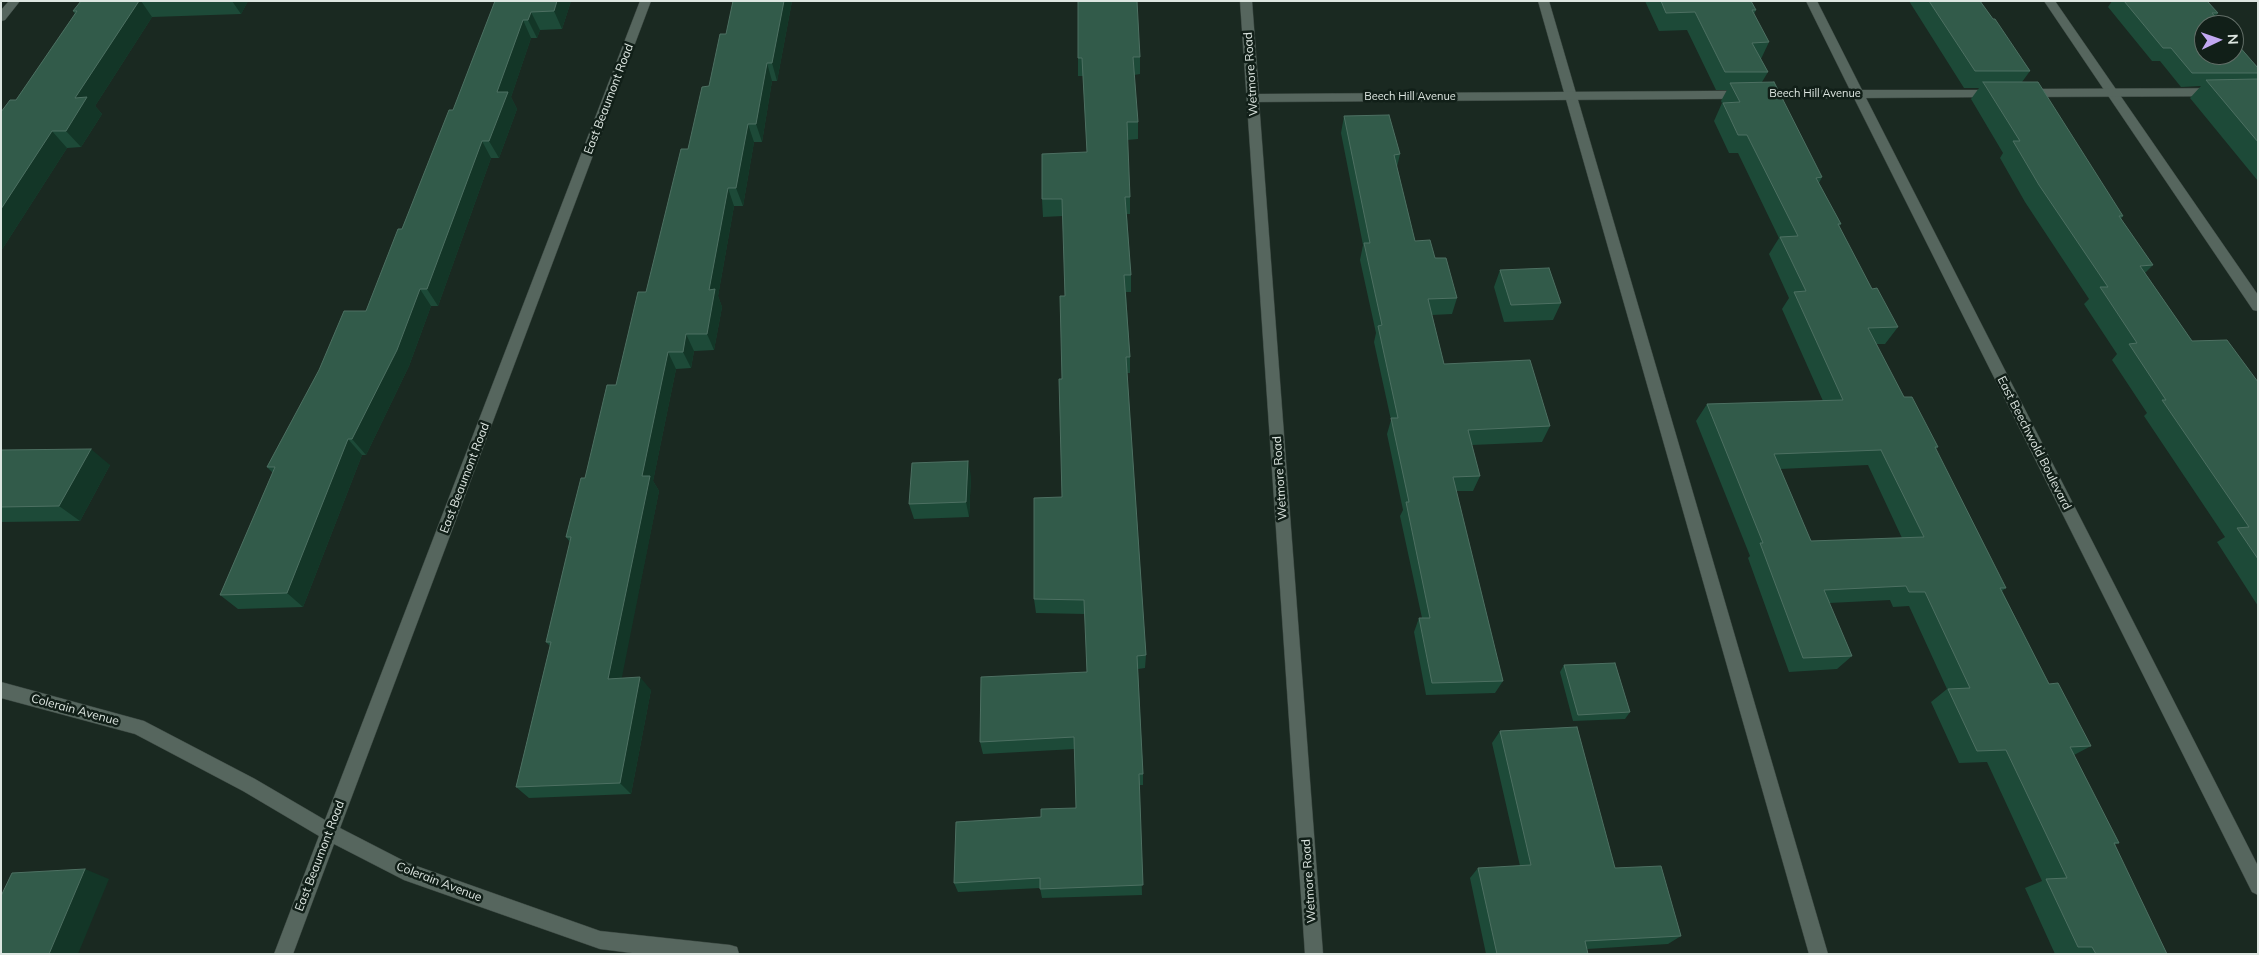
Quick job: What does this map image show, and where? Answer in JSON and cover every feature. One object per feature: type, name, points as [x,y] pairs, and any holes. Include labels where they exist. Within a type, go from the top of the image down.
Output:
[{"type":"street","points":[[1,18],[15,1]]},
{"type":"street","name":"East Beaumont Road","points":[[283,954],[646,1]]},
{"type":"street","name":"Wetmore Road","points":[[1246,1],[1314,954]]},
{"type":"street","points":[[1543,1],[1819,954]]},
{"type":"street","name":"East Beechwold Boulevard","points":[[1811,1],[2258,886]]},
{"type":"street","points":[[2049,1],[2258,306]]},
{"type":"street","name":"Beech Hill Avenue","points":[[1253,98],[2258,92]]},
{"type":"street","name":"Colerain Avenue","points":[[1,690],[138,727],[249,785],[329,832],[404,871],[600,940],[730,954]]},
{"type":"building","points":[[81,1],[139,1],[75,98],[87,97],[66,131],[52,131],[1,209],[1,112],[10,100],[16,100],[77,11],[73,11]]},
{"type":"building","points":[[495,1],[557,1],[554,11],[531,12],[528,20],[523,20],[497,92],[508,92],[489,141],[482,141],[427,289],[420,289],[397,350],[352,439],[348,439],[287,593],[220,595],[275,467],[267,467],[319,370],[344,311],[366,311],[398,229],[402,229],[449,110],[453,110]]},
{"type":"building","points":[[733,1],[784,1],[772,63],[767,63],[756,124],[748,124],[736,188],[728,188],[709,290],[715,289],[707,334],[686,334],[683,352],[668,352],[642,476],[650,476],[608,679],[640,677],[620,783],[516,787],[551,642],[546,642],[571,537],[566,537],[581,478],[585,478],[607,385],[616,385],[638,292],[646,292],[681,149],[688,149],[702,87],[709,86],[720,34],[726,34]]},
{"type":"building","points":[[1078,1],[1137,1],[1140,57],[1133,57],[1138,122],[1127,122],[1130,197],[1125,197],[1131,275],[1124,275],[1130,357],[1126,357],[1146,655],[1137,656],[1143,774],[1139,774],[1143,885],[1040,889],[1040,878],[954,883],[956,822],[1041,817],[1041,809],[1076,808],[1074,737],[980,742],[981,677],[1087,672],[1084,600],[1034,599],[1034,498],[1062,497],[1059,379],[1062,379],[1060,296],[1065,296],[1062,199],[1042,199],[1042,154],[1087,152],[1082,58],[1078,58]]},
{"type":"building","points":[[1661,1],[1751,1],[1756,10],[1752,10],[1769,42],[1752,43],[1768,72],[1725,72],[1695,12],[1666,13]]},
{"type":"building","points":[[1929,1],[1980,1],[1993,19],[1995,19],[2030,71],[1975,71]]},
{"type":"building","points":[[2124,1],[2207,1],[2218,13],[2212,13],[2214,15],[2194,15],[2194,65],[2244,65],[2244,52],[2258,68],[2258,73],[2192,73],[2171,48],[2163,48]]},
{"type":"building","points":[[2258,79],[2258,142],[2206,80]]},
{"type":"building","points":[[1774,82],[1822,177],[1816,178],[1841,224],[1838,224],[1872,289],[1877,288],[1898,327],[1868,328],[1904,397],[1912,397],[1938,447],[1935,447],[2006,588],[2000,588],[2049,684],[2058,683],[2091,746],[2070,747],[2119,843],[2114,843],[2167,954],[2096,954],[2092,947],[2078,947],[2046,879],[2067,878],[2006,750],[1977,751],[1948,689],[1970,688],[1925,592],[1909,592],[1906,586],[1824,590],[1852,656],[1803,658],[1760,543],[1763,543],[1707,404],[1843,400],[1794,292],[1806,291],[1780,237],[1798,236],[1747,135],[1738,135],[1723,103],[1740,102],[1730,83]],"holes":[[[1881,450],[1924,537],[1811,541],[1774,454]]]},
{"type":"building","points":[[1983,82],[2038,82],[2123,216],[2119,216],[2153,265],[2140,266],[2192,341],[2227,340],[2258,382],[2258,559],[2237,528],[2249,527],[2162,400],[2166,400],[2129,344],[2137,343],[2100,287],[2108,287],[2039,185],[2013,141],[2020,141]]},
{"type":"building","points":[[1389,115],[1400,154],[1394,155],[1415,241],[1430,240],[1435,258],[1446,258],[1457,298],[1428,299],[1444,364],[1530,360],[1550,426],[1468,430],[1480,476],[1453,477],[1503,681],[1432,683],[1419,618],[1430,618],[1406,502],[1409,502],[1391,418],[1398,418],[1378,326],[1382,325],[1364,243],[1370,243],[1344,116]]},
{"type":"building","points":[[1549,268],[1561,303],[1511,305],[1500,270]]},
{"type":"building","points":[[91,449],[59,506],[1,507],[1,450]]},
{"type":"building","points":[[968,461],[966,502],[909,504],[912,463]]},
{"type":"building","points":[[1615,663],[1630,712],[1578,715],[1564,665]]},
{"type":"building","points":[[1577,727],[1615,868],[1661,866],[1681,936],[1585,941],[1588,954],[1497,954],[1478,868],[1531,865],[1500,731]]},
{"type":"building","points":[[85,869],[49,954],[1,954],[1,896],[12,873]]}]
